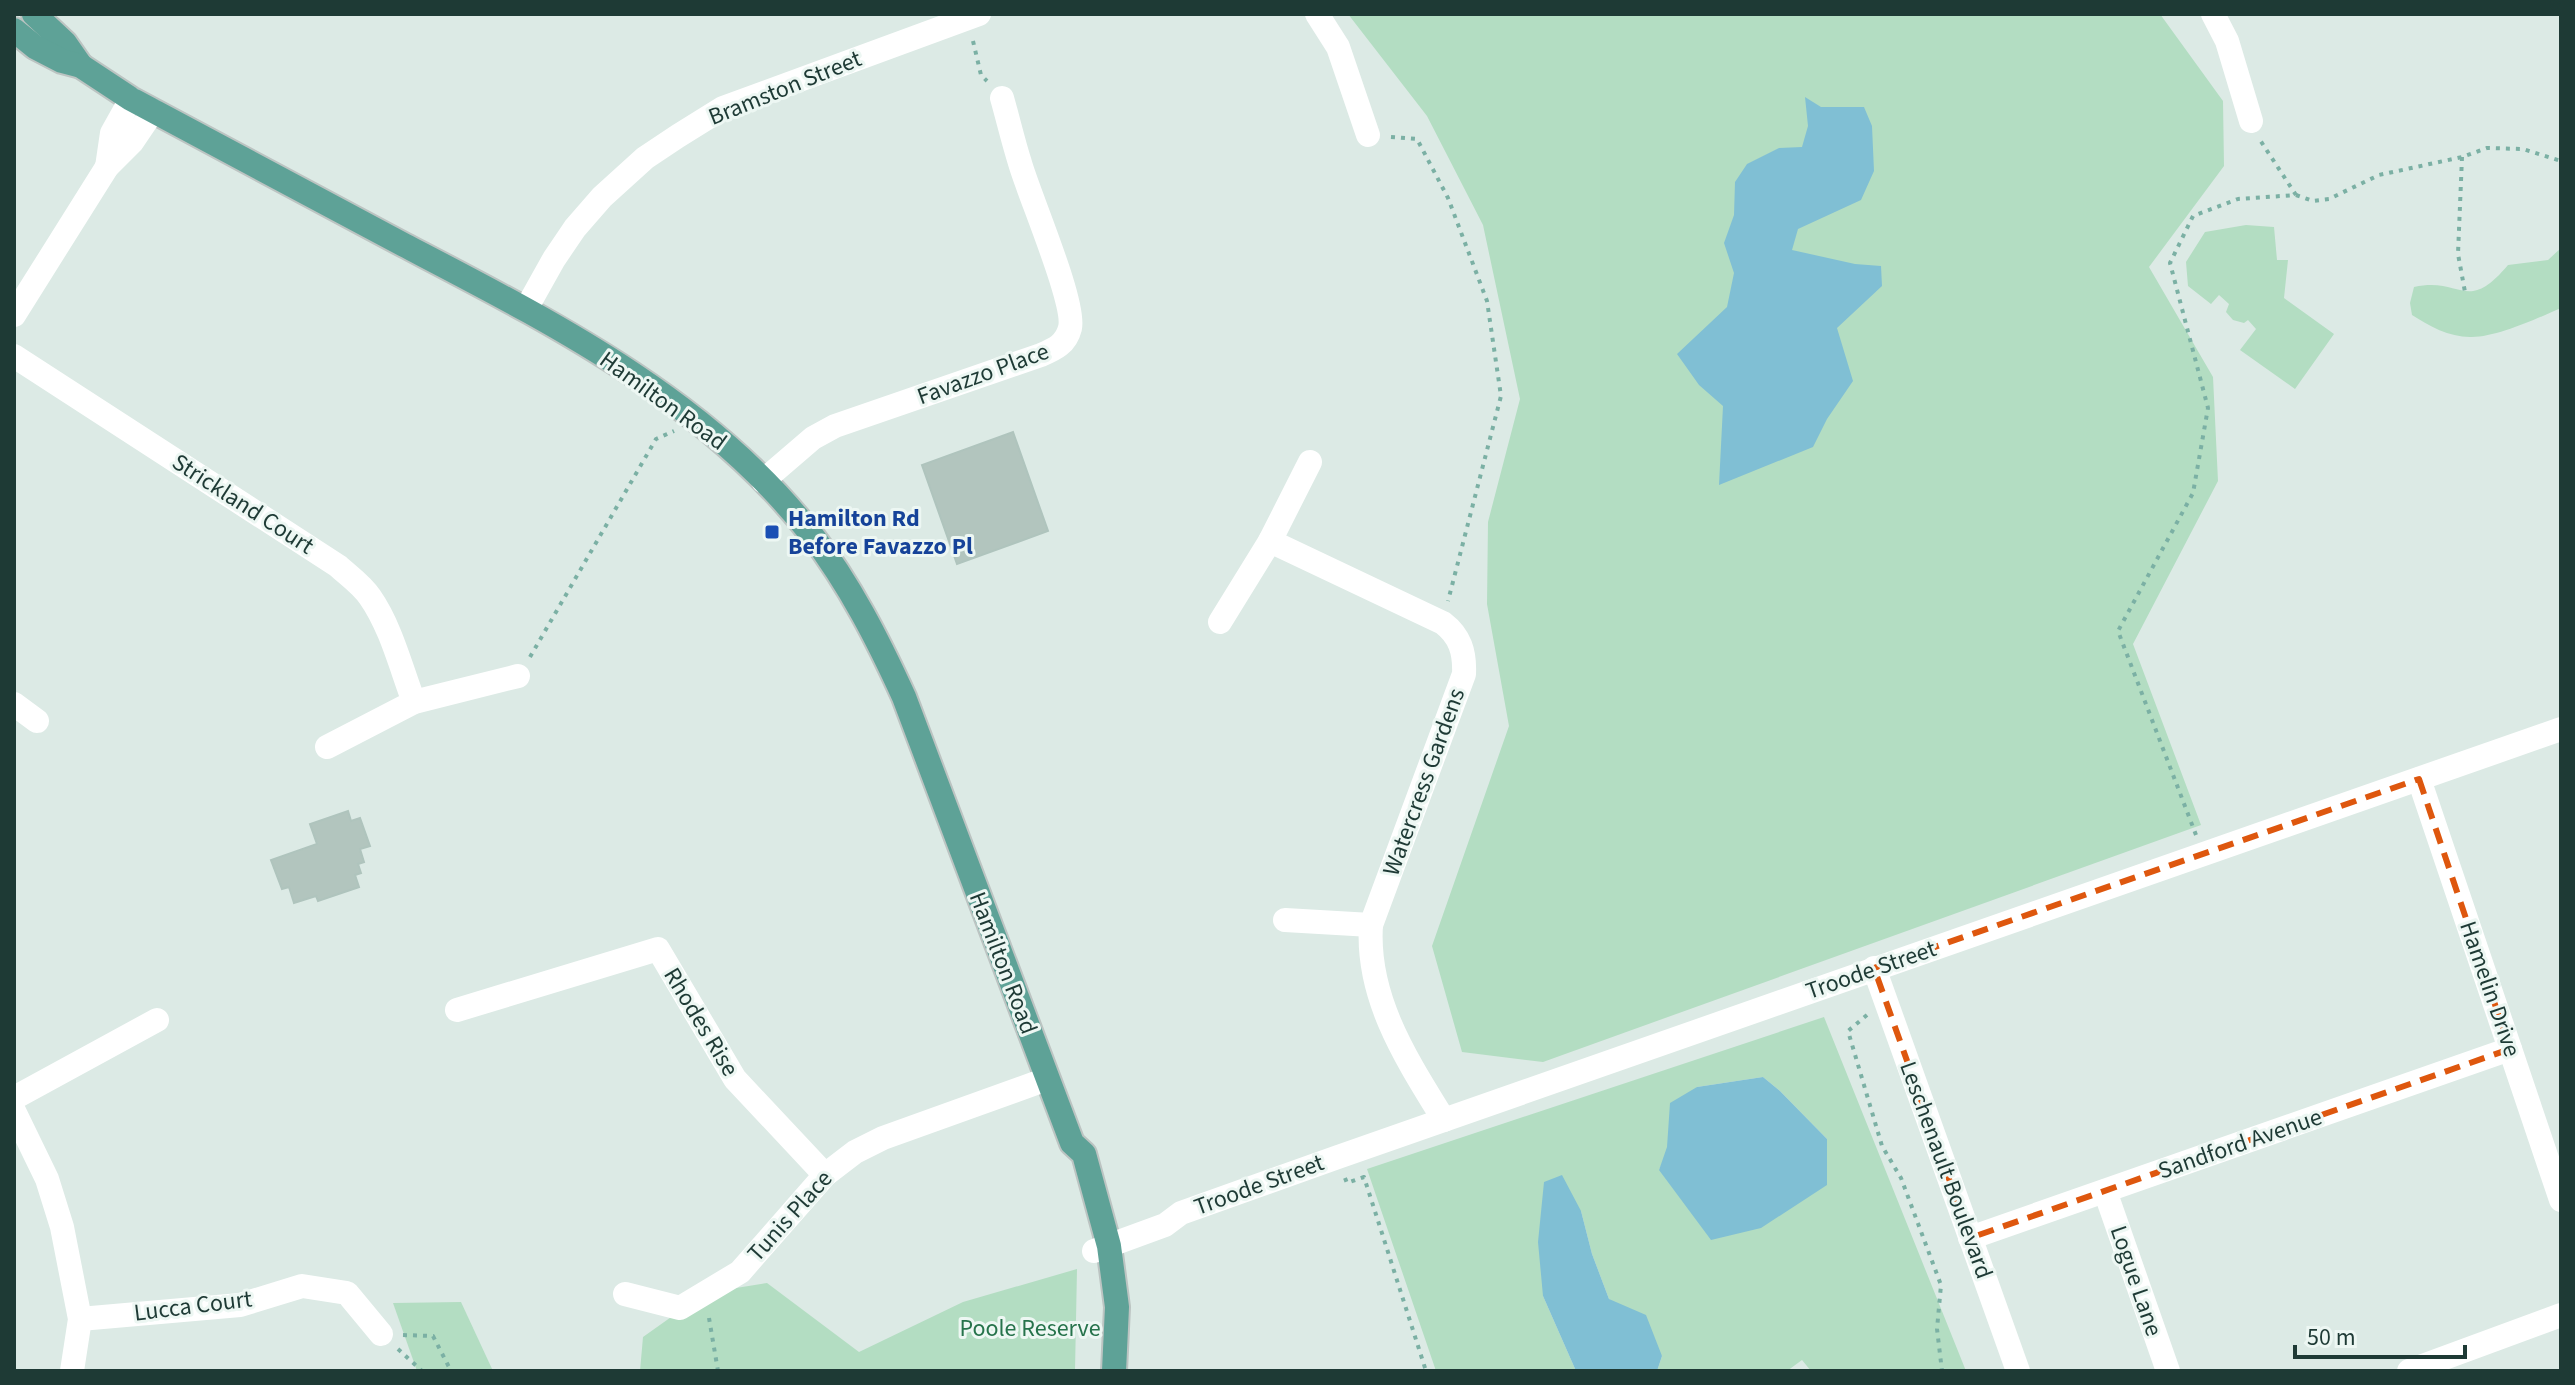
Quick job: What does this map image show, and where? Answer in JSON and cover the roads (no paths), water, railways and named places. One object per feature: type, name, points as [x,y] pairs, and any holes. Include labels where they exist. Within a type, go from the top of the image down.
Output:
[{"type":"main road","name":"Hamilton Road","points":[[34,14],[65,43],[81,66]]},
{"type":"main road","name":"Hamilton Road","points":[[14,30],[35,47],[62,61],[81,66],[131,99],[526,309],[593,349],[694,418],[763,481],[810,533],[838,573],[882,649],[904,697],[1072,1143],[1068,1159],[1099,1240],[1104,1307],[1115,1329],[1114,1371]]},
{"type":"street","points":[[1317,14],[1338,47],[1368,135]]},
{"type":"street","points":[[2213,14],[2227,41],[2251,121]]},
{"type":"street","name":"Bramston Street","points":[[526,309],[568,238],[602,197],[645,158],[678,136],[723,108],[974,21]]},
{"type":"street","name":"Favazzo Place","points":[[763,481],[813,438],[835,426],[1041,355],[1066,340],[1071,325],[1068,300],[1020,163],[1002,98]]},
{"type":"street","points":[[107,167],[112,133],[131,99]]},
{"type":"street","points":[[14,315],[107,167],[132,142],[153,111]]},
{"type":"street","name":"Strickland Court","points":[[14,356],[338,566],[370,597],[393,645],[414,702]]},
{"type":"street","points":[[1220,622],[1270,541],[1310,462]]},
{"type":"street","name":"Watercress Gardens","points":[[1270,541],[1443,623],[1455,632],[1461,645],[1465,660],[1464,674],[1371,925],[1369,950],[1385,1013],[1444,1120]]},
{"type":"street","points":[[327,747],[414,702],[518,676]]},
{"type":"street","points":[[14,704],[37,721]]},
{"type":"street","name":"Troode Street","points":[[1099,1240],[1159,1211],[1181,1213],[1874,968],[2419,779],[2559,735]]},
{"type":"street","name":"Hamelin Drive","points":[[2419,779],[2561,1200]]},
{"type":"street","points":[[1285,920],[1371,925]]},
{"type":"street","name":"Rhodes Rise","points":[[457,1010],[658,949],[735,1079],[825,1175]]},
{"type":"street","name":"Leschenault Boulevard","points":[[1874,968],[2018,1371]]},
{"type":"street","points":[[14,1098],[157,1020]]},
{"type":"street","name":"Sandford Avenue","points":[[1970,1238],[2510,1049]]},
{"type":"street","name":"Tunis Place","points":[[625,1294],[680,1308],[740,1272],[825,1175],[855,1152],[883,1138],[1047,1079]]},
{"type":"street","points":[[14,1111],[47,1179],[62,1227],[80,1319],[72,1371]]},
{"type":"street","name":"Logue Lane","points":[[2105,1191],[2168,1371]]},
{"type":"street","name":"Lucca Court","points":[[80,1319],[240,1305],[302,1286],[347,1293],[381,1334]]},
{"type":"street","points":[[2409,1371],[2466,1361],[2561,1315]]},
{"type":"water","points":[[1805,97],[1821,107],[1864,107],[1872,126],[1874,171],[1861,200],[1798,229],[1792,250],[1855,264],[1881,266],[1882,286],[1837,328],[1853,381],[1827,419],[1813,447],[1719,485],[1723,406],[1699,385],[1677,354],[1727,307],[1734,273],[1724,243],[1734,215],[1735,182],[1747,164],[1779,148],[1802,147],[1808,126]]},
{"type":"water","points":[[1763,1077],[1827,1139],[1827,1185],[1761,1228],[1711,1240],[1659,1170],[1667,1147],[1670,1103],[1697,1087]]},
{"type":"water","points":[[1562,1175],[1581,1211],[1592,1254],[1609,1299],[1646,1315],[1662,1356],[1657,1371],[1576,1371],[1543,1296],[1538,1242],[1544,1182]]},
{"type":"place","name":"Hamilton Rd Before Favazzo Pl","points":[[772,532]]},
{"type":"park label","name":"Poole Reserve","points":[[1030,1328]]}]
